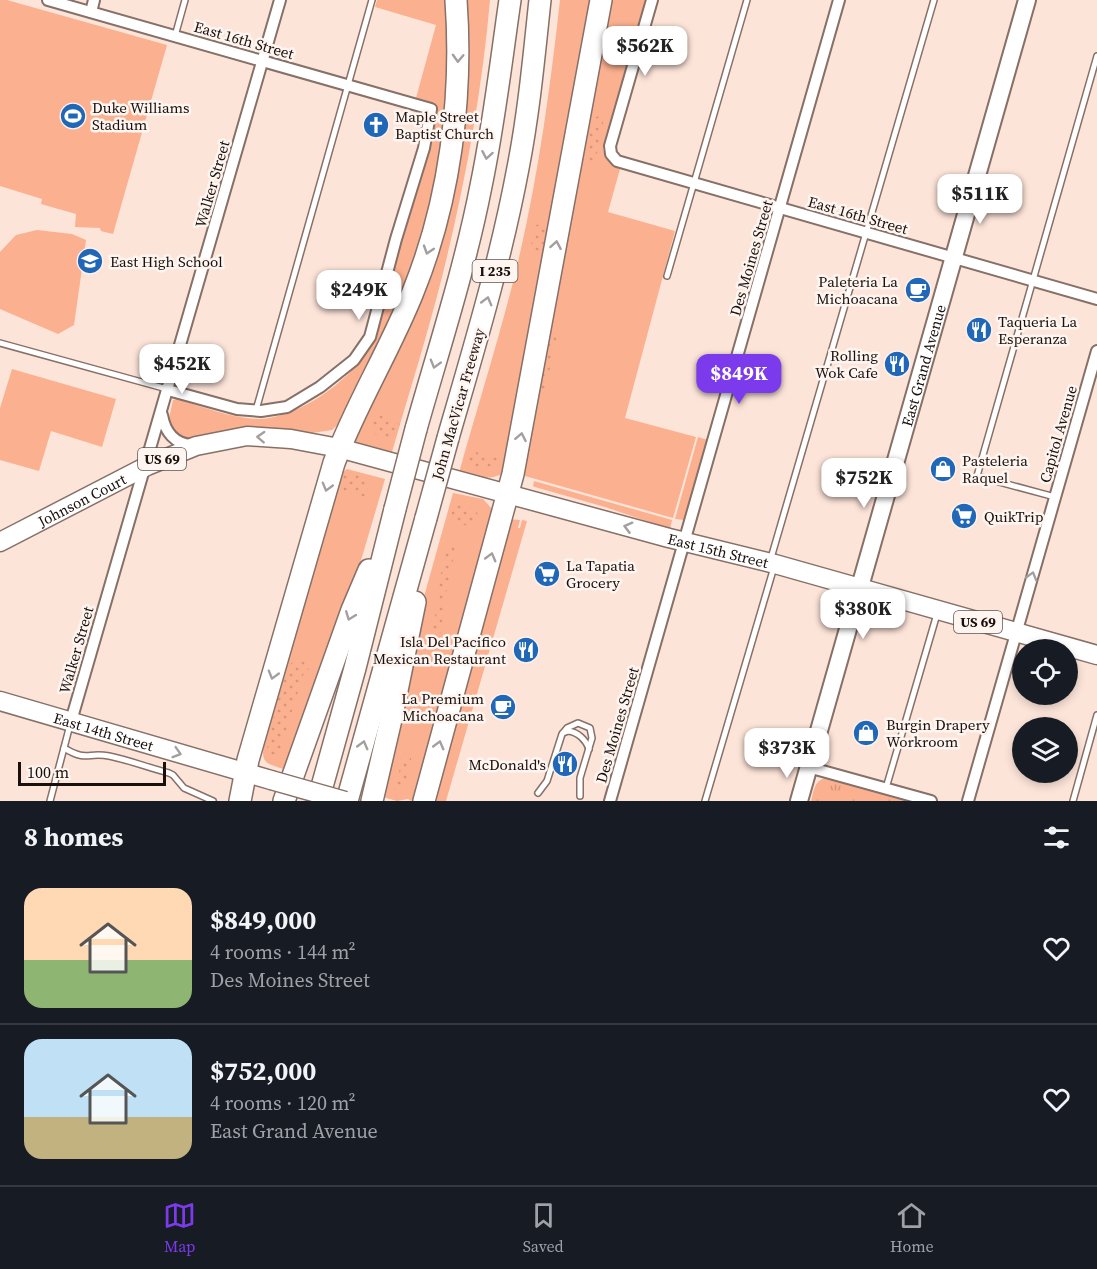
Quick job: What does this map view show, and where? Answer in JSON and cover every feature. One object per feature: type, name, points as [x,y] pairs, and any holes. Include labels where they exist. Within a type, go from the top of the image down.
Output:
[{"type":"highway","points":[[240,801],[245,773],[339,448],[397,330],[429,246],[443,195],[457,88],[456,0]]},
{"type":"highway","points":[[496,97],[501,0]]},
{"type":"highway","name":"I 235","points":[[318,801],[355,668],[416,429],[468,246],[482,185],[510,0]]},
{"type":"highway","name":"John MacVicar Freeway","points":[[346,801],[498,260],[518,168],[529,101],[540,0]]},
{"type":"highway","points":[[529,101],[547,45],[553,0]]},
{"type":"highway","points":[[424,801],[508,494],[601,0]]},
{"type":"highway","points":[[284,801],[352,610],[393,517]]},
{"type":"highway","points":[[372,801],[413,616],[426,518]]},
{"type":"main road","name":"East Grand Avenue","points":[[799,801],[1027,0]]},
{"type":"main road","name":"Johnson Court","points":[[0,542],[147,466],[196,446],[247,436],[291,438],[339,448]]},
{"type":"main road","name":"East 15th Street","points":[[339,448],[685,542],[772,563],[1097,655]]},
{"type":"main road","name":"East 14th Street","points":[[0,701],[346,801]]},
{"type":"street","name":"East 16th Street","points":[[48,0],[431,109],[424,148],[369,337],[354,360],[320,387],[287,406],[256,411]]},
{"type":"street","points":[[91,12],[94,0]]},
{"type":"street","name":"Walker Street","points":[[71,721],[147,466],[280,0]]},
{"type":"street","name":"East 16th Street","points":[[652,0],[610,147],[613,158],[622,164],[1097,299]]},
{"type":"street","name":"Des Moines Street","points":[[610,801],[839,0]]},
{"type":"street","name":"Capitol Avenue","points":[[968,801],[1097,351]]},
{"type":"street","points":[[168,390],[237,409],[256,411]]},
{"type":"street","points":[[162,413],[164,424],[176,441],[196,446]]},
{"type":"street","points":[[808,767],[931,801]]},
{"type":"lane","points":[[175,36],[185,0]]},
{"type":"lane","points":[[256,411],[372,0]]},
{"type":"lane","points":[[667,276],[747,0]]},
{"type":"lane","points":[[705,801],[934,0]]},
{"type":"lane","points":[[1055,497],[977,476],[1097,56]]},
{"type":"lane","points":[[0,343],[168,390]]},
{"type":"lane","points":[[886,789],[938,611]]},
{"type":"lane","points":[[1073,801],[1097,716]]},
{"type":"lane","points":[[50,801],[71,721]]},
{"type":"lane","points":[[538,793],[548,781],[562,734],[578,723],[590,728],[592,738],[580,778],[580,796]]},
{"type":"lane","points":[[562,734],[573,732],[583,739],[589,749]]},
{"type":"lane","points":[[64,748],[80,756],[109,756],[169,773],[184,788],[213,801]]},
{"type":"green space","name":"Duke Williams Stadium","points":[[0,0],[7,0],[167,45],[113,234],[101,231],[100,228],[75,227],[76,214],[41,204],[42,199],[0,186]]},
{"type":"green space","points":[[377,0],[448,0],[449,81],[439,165],[422,245],[393,318],[346,417],[332,430],[312,433],[277,430],[194,441],[178,437],[168,423],[173,400],[177,399],[238,417],[258,419],[286,414],[315,400],[341,381],[361,360],[374,340],[437,116],[431,103],[416,98],[436,25],[375,7]]},
{"type":"green space","points":[[462,0],[490,0],[477,103],[443,273],[392,452],[353,441],[435,244]]},
{"type":"green space","points":[[560,0],[593,0],[502,474],[486,478],[476,477],[459,473],[517,266],[543,134]]},
{"type":"green space","points":[[606,0],[646,0],[603,149],[609,161],[620,169],[608,212],[675,231],[625,418],[696,437],[673,518],[525,476],[522,467]]},
{"type":"green space","points":[[596,117],[603,117],[602,135],[593,164],[590,165],[586,160],[590,129]]},
{"type":"green space","points":[[540,224],[547,228],[542,255],[529,253],[536,225]]},
{"type":"green space","points":[[37,230],[72,234],[86,240],[74,325],[58,334],[0,309],[0,252],[16,235]]},
{"type":"green space","points":[[551,333],[557,336],[545,391],[542,391],[539,387],[547,339]]},
{"type":"green space","points":[[12,369],[116,399],[102,447],[51,431],[39,471],[0,460],[0,408]]},
{"type":"green space","points":[[377,413],[390,417],[389,422],[400,424],[396,437],[381,437],[372,431],[370,427]]},
{"type":"green space","points":[[698,437],[708,440],[684,520],[675,519]]},
{"type":"green space","points":[[472,451],[498,458],[499,462],[493,469],[476,467],[467,461],[467,454]]},
{"type":"green space","points":[[347,469],[385,479],[362,557],[287,770],[265,761],[263,752],[266,737],[262,735],[339,475]]},
{"type":"green space","points":[[346,472],[361,476],[367,482],[365,497],[339,490],[338,482]]},
{"type":"green space","points":[[534,481],[672,520],[670,529],[535,487],[533,486]]},
{"type":"green space","points":[[453,493],[483,499],[493,510],[418,794],[411,801],[408,799],[397,801],[379,796],[425,593]]},
{"type":"green space","points":[[460,503],[475,511],[480,519],[467,525],[456,521],[452,511]]},
{"type":"green space","points":[[508,519],[520,520],[518,528],[522,520],[527,521],[446,801],[430,801]]},
{"type":"green space","points":[[450,544],[455,546],[453,559],[441,629],[434,647],[431,635],[438,602],[438,588],[447,546]]},
{"type":"green space","points":[[295,659],[303,661],[309,669],[303,675],[279,754],[272,755],[267,752],[281,688],[290,665]]},
{"type":"green space","points":[[405,754],[411,758],[410,771],[401,792],[393,794],[402,761],[400,758]]},
{"type":"green space","points":[[825,778],[909,801],[811,801],[817,784]]},
{"type":"place","name":"Duke Williams Stadium","points":[[73,116]]},
{"type":"place","name":"Maple Street Baptist Church","points":[[376,125]]},
{"type":"place","name":"East High School","points":[[90,261]]},
{"type":"place","name":"Paleteria La Michoacana","points":[[918,290]]},
{"type":"place","name":"Taqueria La Esperanza","points":[[979,330]]},
{"type":"place","name":"Rolling Wok Cafe","points":[[897,364]]},
{"type":"place","name":"Pasteleria Raquel","points":[[943,469]]},
{"type":"place","name":"QuikTrip","points":[[964,516]]},
{"type":"place","name":"La Tapatia Grocery","points":[[547,574]]},
{"type":"place","name":"Isla Del Pacifico Mexican Restaurant","points":[[526,650]]},
{"type":"place","name":"La Premium Michoacana","points":[[503,707]]},
{"type":"place","name":"Burgin Drapery Workroom","points":[[866,733]]},
{"type":"place","name":"McDonald's","points":[[565,764]]}]
